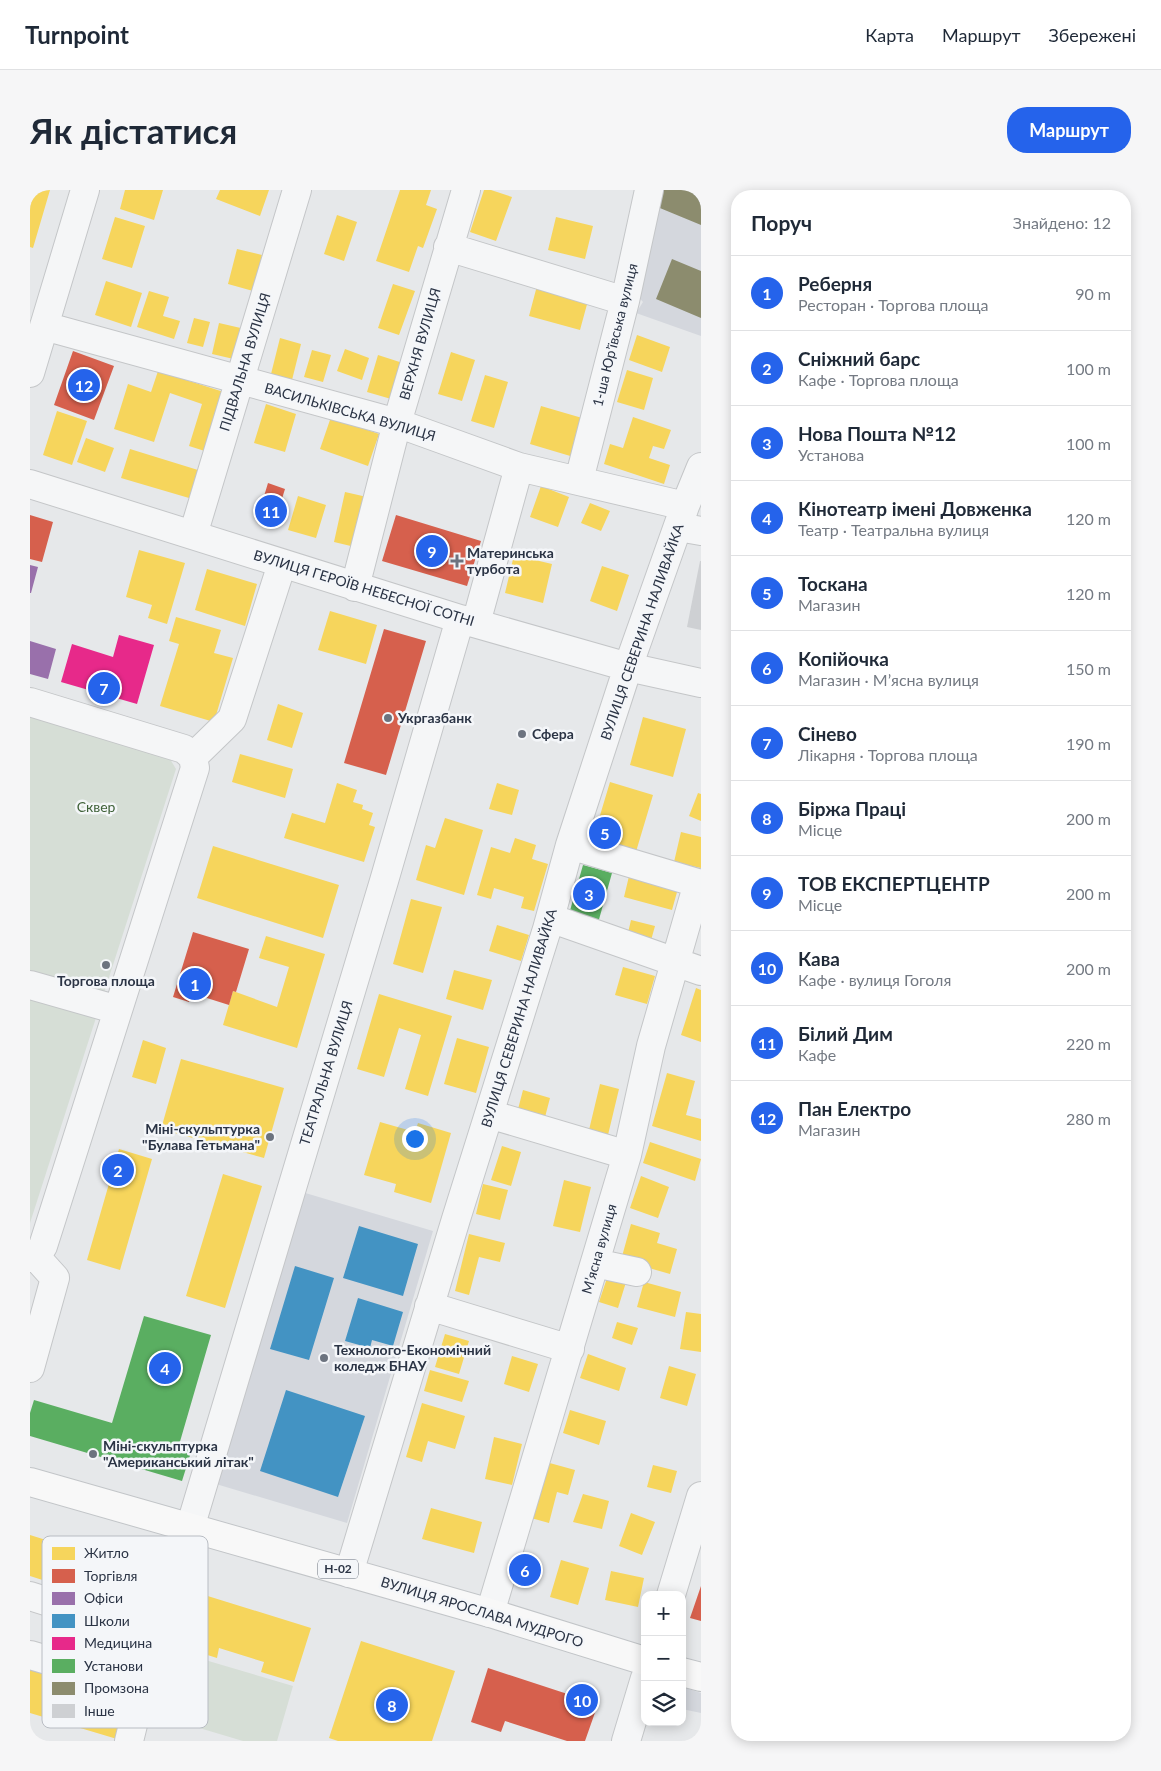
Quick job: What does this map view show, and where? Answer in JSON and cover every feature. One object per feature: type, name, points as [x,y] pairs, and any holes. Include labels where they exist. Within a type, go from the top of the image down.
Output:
[{"type":"main road","name":"ВУЛИЦЯ ЯРОСЛАВА МУДРОГО","points":[[30,1482],[490,1613],[641,1660]]},
{"type":"main road","points":[[686,1673],[701,1677]]},
{"type":"street","points":[[30,373],[84,190]]},
{"type":"street","name":"ПІДВАЛЬНА ВУЛИЦЯ","points":[[193,535],[296,190]]},
{"type":"street","name":"ВЕРХНЯ ВУЛИЦЯ","points":[[355,587],[439,258],[466,190]]},
{"type":"street","name":"1-ша Юрʼївська вулиця","points":[[579,480],[625,300],[650,190]]},
{"type":"street","points":[[439,258],[625,300]]},
{"type":"street","name":"ВАСИЛЬКІВСЬКА ВУЛИЦЯ","points":[[44,326],[398,423],[519,467],[579,480],[688,521]]},
{"type":"street","name":"ТЕАТРАЛЬНА ВУЛИЦЯ","points":[[188,1536],[468,621],[519,467]]},
{"type":"street","name":"ВУЛИЦЯ СЕВЕРИНА НАЛИВАЙКА","points":[[349,1573],[429,1306],[550,918],[570,845],[628,667],[688,521],[701,467]]},
{"type":"street","name":"ВУЛИЦЯ ГЕРОЇВ НЕБЕСНОЇ СОТНІ","points":[[30,484],[468,621],[628,667],[701,683]]},
{"type":"street","points":[[193,757],[232,719],[282,564]]},
{"type":"street","points":[[30,702],[184,749],[193,757],[195,768],[43,1246],[33,1257],[55,1278],[30,1368]]},
{"type":"street","points":[[570,845],[700,884]]},
{"type":"street","name":"Мʼясна вулиця","points":[[490,1613],[570,1349],[626,1154],[650,1046],[688,967],[700,884]]},
{"type":"street","points":[[550,918],[688,967]]},
{"type":"street","points":[[30,985],[118,1010]]},
{"type":"street","points":[[488,1114],[626,1154]]},
{"type":"street","points":[[595,1263],[637,1272]]},
{"type":"street","points":[[429,1306],[570,1349]]},
{"type":"street","points":[[672,1591],[701,1496]]},
{"type":"street","points":[[30,1596],[42,1600]]},
{"type":"street","points":[[30,1655],[42,1659]]},
{"type":"street","points":[[626,1741],[644,1681]]},
{"type":"street","name":"ТЕАТРАЛЬНА ВУЛИЦЯ","points":[[129,1741],[132,1728]]},
{"type":"shaded area","points":[[701,190],[701,336],[636,313],[643,302],[636,294],[652,201]]},
{"type":"shaded area","name":"Технолого-Економічний коледж БНАУ","points":[[302,1192],[433,1231],[347,1523],[216,1484]]},
{"type":"shaded area","points":[[686,1688],[701,1693],[701,1713],[686,1710]]},
{"type":"green space","name":"Сквер","points":[[30,717],[160,755],[170,759],[176,769],[30,1223]]},
{"type":"green space","points":[[208,1661],[293,1686],[277,1741],[243,1741],[199,1728],[208,1728]]},
{"type":"building: Житло","points":[[30,190],[50,190],[33,248],[30,247]]},
{"type":"building: Житло","points":[[125,190],[163,190],[154,220],[120,209]]},
{"type":"building: Житло","points":[[220,190],[269,190],[260,216],[216,199]]},
{"type":"building: Житло","points":[[400,190],[431,190],[426,205],[437,209],[423,248],[418,246],[409,272],[376,261]]},
{"type":"building: Житло","points":[[484,190],[491,190],[512,197],[496,241],[470,232]]},
{"type":"building: Житло","points":[[337,215],[357,222],[344,261],[324,254]]},
{"type":"building: Житло","points":[[115,217],[145,226],[132,268],[102,259]]},
{"type":"building: Житло","points":[[556,217],[593,226],[585,259],[548,250]]},
{"type":"building: Житло","points":[[237,249],[262,255],[253,291],[228,284]]},
{"type":"building: Житло","points":[[106,281],[142,293],[131,327],[95,315]]},
{"type":"building: Житло","points":[[538,282],[589,297],[580,330],[529,316]]},
{"type":"building: Житло","points":[[393,284],[415,291],[399,335],[378,328]]},
{"type":"building: Житло","points":[[149,291],[169,297],[163,316],[180,321],[174,339],[137,327]]},
{"type":"building: Житло","points":[[194,318],[210,322],[203,347],[187,343]]},
{"type":"building: Житло","points":[[219,323],[245,329],[238,360],[212,354]]},
{"type":"building: Житло","points":[[637,335],[670,347],[662,372],[629,360]]},
{"type":"building: Житло","points":[[280,338],[301,344],[292,380],[271,374]]},
{"type":"building: Житло","points":[[345,349],[369,358],[362,380],[337,371]]},
{"type":"building: Житло","points":[[312,350],[331,355],[323,382],[304,377]]},
{"type":"building: Житло","points":[[451,352],[475,360],[462,401],[438,394]]},
{"type":"building: Житло","points":[[378,355],[409,365],[398,401],[367,392]]},
{"type":"building: Житло","points":[[627,370],[653,378],[644,410],[617,402]]},
{"type":"building: Житло","points":[[158,371],[230,394],[211,453],[189,446],[202,404],[170,393],[154,442],[114,429],[128,384],[151,392]]},
{"type":"building: Житло","points":[[485,375],[508,382],[494,428],[471,421]]},
{"type":"building: Житло","points":[[266,404],[296,414],[285,452],[254,443]]},
{"type":"building: Житло","points":[[541,406],[589,420],[577,458],[530,444]]},
{"type":"building: Житло","points":[[57,411],[87,421],[72,465],[43,455]]},
{"type":"building: Житло","points":[[331,417],[379,434],[368,466],[320,449]]},
{"type":"building: Житло","points":[[633,417],[671,430],[664,449],[653,446],[649,458],[670,465],[664,484],[604,464],[610,444],[623,448]]},
{"type":"building: Житло","points":[[86,438],[114,448],[105,472],[77,462]]},
{"type":"building: Житло","points":[[130,449],[198,470],[189,498],[121,478]]},
{"type":"building: Житло","points":[[541,486],[569,497],[558,527],[530,517]]},
{"type":"building: Житло","points":[[345,492],[367,497],[355,547],[334,542]]},
{"type":"building: Житло","points":[[298,496],[326,505],[316,538],[288,530]]},
{"type":"building: Житло","points":[[590,503],[610,511],[601,531],[581,523]]},
{"type":"building: Житло","points":[[139,550],[185,563],[167,624],[148,618],[152,605],[126,597]]},
{"type":"building: Житло","points":[[514,555],[552,564],[543,603],[505,593]]},
{"type":"building: Житло","points":[[602,566],[629,575],[617,611],[590,601]]},
{"type":"building: Житло","points":[[207,569],[257,584],[245,626],[195,610]]},
{"type":"building: Житло","points":[[330,611],[377,625],[366,664],[318,650]]},
{"type":"building: Житло","points":[[176,617],[221,630],[214,653],[233,658],[214,722],[160,706],[179,644],[169,641]]},
{"type":"building: Житло","points":[[278,704],[303,713],[292,748],[267,740]]},
{"type":"building: Житло","points":[[643,717],[686,729],[673,777],[630,765]]},
{"type":"building: Житло","points":[[240,754],[293,769],[285,798],[232,782]]},
{"type":"building: Житло","points":[[610,782],[653,795],[635,855],[592,842]]},
{"type":"building: Житло","points":[[337,783],[357,790],[353,802],[363,805],[362,809],[373,813],[369,825],[375,827],[364,862],[284,838],[292,813],[325,823]]},
{"type":"building: Житло","points":[[497,783],[519,790],[512,815],[489,809]]},
{"type":"building: Житло","points":[[698,793],[701,794],[701,821],[689,816]]},
{"type":"building: Житло","points":[[445,818],[483,830],[464,895],[416,880],[426,845],[435,848]]},
{"type":"building: Житло","points":[[681,832],[701,837],[701,868],[674,862]]},
{"type":"building: Житло","points":[[515,838],[536,845],[532,859],[548,864],[534,911],[521,908],[524,897],[494,888],[491,899],[477,895],[491,847],[510,853]]},
{"type":"building: Житло","points":[[213,846],[339,885],[323,938],[197,898]]},
{"type":"building: Житло","points":[[630,872],[679,885],[672,910],[624,897]]},
{"type":"building: Житло","points":[[411,899],[442,907],[423,973],[393,964]]},
{"type":"building: Житло","points":[[631,920],[655,926],[650,944],[627,937]]},
{"type":"building: Житло","points":[[497,925],[529,935],[521,961],[489,951]]},
{"type":"building: Житло","points":[[266,936],[325,954],[297,1048],[223,1025],[233,991],[277,1007],[289,967],[259,958]]},
{"type":"building: Житло","points":[[623,967],[655,976],[647,1004],[615,995]]},
{"type":"building: Житло","points":[[454,970],[492,980],[483,1010],[446,999]]},
{"type":"building: Житло","points":[[696,988],[701,990],[701,1042],[681,1035]]},
{"type":"building: Житло","points":[[379,994],[452,1016],[428,1096],[405,1089],[421,1035],[399,1028],[384,1077],[357,1069]]},
{"type":"building: Житло","points":[[457,1038],[489,1047],[476,1093],[444,1084]]},
{"type":"building: Житло","points":[[143,1040],[166,1048],[156,1084],[132,1077]]},
{"type":"building: Житло","points":[[181,1059],[284,1088],[264,1158],[161,1129]]},
{"type":"building: Житло","points":[[667,1073],[695,1081],[686,1115],[701,1119],[701,1141],[652,1126]]},
{"type":"building: Житло","points":[[600,1084],[619,1089],[608,1135],[589,1130]]},
{"type":"building: Житло","points":[[523,1090],[550,1098],[544,1121],[517,1113]]},
{"type":"building: Житло","points":[[380,1122],[415,1132],[418,1123],[451,1133],[431,1203],[394,1192],[396,1184],[364,1175]]},
{"type":"building: Житло","points":[[650,1142],[701,1159],[695,1181],[643,1163]]},
{"type":"building: Житло","points":[[502,1146],[521,1152],[511,1186],[491,1180]]},
{"type":"building: Житло","points":[[119,1149],[152,1159],[120,1270],[87,1260]]},
{"type":"building: Житло","points":[[223,1174],[262,1186],[225,1308],[186,1296]]},
{"type":"building: Житло","points":[[641,1176],[669,1187],[658,1218],[630,1208]]},
{"type":"building: Житло","points":[[564,1180],[591,1187],[580,1232],[553,1226]]},
{"type":"building: Житло","points":[[483,1184],[508,1190],[500,1220],[476,1214]]},
{"type":"building: Житло","points":[[631,1224],[660,1233],[657,1243],[677,1249],[670,1274],[621,1260]]},
{"type":"building: Житло","points":[[469,1234],[505,1243],[500,1262],[479,1257],[469,1295],[455,1291]]},
{"type":"building: Житло","points":[[609,1272],[627,1279],[618,1308],[599,1302]]},
{"type":"building: Житло","points":[[644,1282],[681,1292],[675,1317],[637,1307]]},
{"type":"building: Житло","points":[[686,1312],[701,1314],[701,1352],[680,1349]]},
{"type":"building: Житло","points":[[617,1322],[638,1328],[632,1345],[612,1338]]},
{"type":"building: Житло","points":[[445,1334],[469,1341],[459,1374],[435,1367]]},
{"type":"building: Житло","points":[[588,1354],[626,1368],[619,1391],[580,1378]]},
{"type":"building: Житло","points":[[512,1356],[538,1364],[529,1392],[504,1384]]},
{"type":"building: Житло","points":[[669,1366],[696,1374],[687,1406],[660,1398]]},
{"type":"building: Житло","points":[[430,1370],[469,1381],[462,1402],[424,1391]]},
{"type":"building: Житло","points":[[422,1403],[465,1416],[455,1449],[428,1441],[422,1462],[406,1457]]},
{"type":"building: Житло","points":[[570,1410],[606,1421],[599,1445],[563,1433]]},
{"type":"building: Житло","points":[[494,1437],[522,1444],[512,1485],[485,1479]]},
{"type":"building: Житло","points":[[546,1462],[575,1470],[568,1495],[557,1492],[549,1523],[531,1518]]},
{"type":"building: Житло","points":[[653,1465],[677,1471],[671,1493],[647,1487]]},
{"type":"building: Житло","points":[[583,1494],[609,1501],[602,1529],[573,1522]]},
{"type":"building: Житло","points":[[431,1508],[482,1522],[474,1553],[422,1539]]},
{"type":"building: Житло","points":[[631,1513],[655,1522],[642,1555],[619,1546]]},
{"type":"building: Житло","points":[[30,1535],[42,1539],[42,1580],[30,1576]]},
{"type":"building: Житло","points":[[561,1560],[589,1568],[578,1605],[550,1597]]},
{"type":"building: Житло","points":[[611,1571],[644,1578],[638,1607],[605,1600]]},
{"type":"building: Житло","points":[[208,1596],[311,1628],[294,1682],[261,1672],[264,1662],[219,1648],[217,1658],[208,1655]]},
{"type":"building: Житло","points":[[361,1641],[455,1671],[432,1741],[338,1741],[329,1738]]},
{"type":"building: Житло","points":[[30,1668],[42,1671],[42,1717],[30,1713]]},
{"type":"building: Житло","points":[[80,1728],[120,1728],[117,1739]]},
{"type":"building: Торгівля","points":[[73,351],[114,366],[94,420],[54,405]]},
{"type":"building: Торгівля","points":[[268,483],[285,489],[275,521],[258,516]]},
{"type":"building: Торгівля","points":[[30,515],[53,522],[42,562],[30,559]]},
{"type":"building: Торгівля","points":[[396,515],[481,541],[467,586],[382,561]]},
{"type":"building: Торгівля","points":[[384,629],[426,641],[386,775],[344,763]]},
{"type":"building: Торгівля","points":[[193,932],[249,949],[236,992],[233,991],[229,1005],[191,993],[189,1002],[173,997]]},
{"type":"building: Торгівля","points":[[701,1586],[701,1621],[690,1618]]},
{"type":"building: Торгівля","points":[[488,1668],[598,1704],[585,1741],[567,1741],[505,1721],[501,1732],[471,1722]]},
{"type":"building: Офіси","points":[[30,565],[38,567],[31,593],[30,593]]},
{"type":"building: Офіси","points":[[30,641],[56,649],[48,679],[30,674]]},
{"type":"building: Школи","points":[[359,1226],[418,1244],[403,1296],[343,1278]]},
{"type":"building: Школи","points":[[295,1266],[334,1278],[309,1360],[270,1349]]},
{"type":"building: Школи","points":[[358,1298],[403,1312],[393,1346],[372,1340],[370,1348],[345,1341]]},
{"type":"building: Школи","points":[[286,1390],[365,1416],[338,1497],[260,1471]]},
{"type":"building: Медицина","points":[[119,635],[154,645],[137,704],[61,682],[72,644],[113,657]]},
{"type":"building: Установи","points":[[583,865],[612,873],[598,923],[569,914]]},
{"type":"building: Установи","points":[[144,1316],[211,1335],[179,1445],[192,1449],[182,1481],[30,1436],[30,1413],[34,1400],[112,1423]]},
{"type":"building: Промзона","points":[[662,190],[701,190],[701,225],[655,206]]},
{"type":"building: Промзона","points":[[672,259],[701,271],[701,318],[656,299]]},
{"type":"building: Інше","points":[[701,561],[701,630],[687,627]]},
{"type":"place","name":"Пан Електро","points":[[84,385]]},
{"type":"place","name":"Білий Дим","points":[[271,511]]},
{"type":"place","name":"ТОВ ЕКСПЕРТЦЕНТР","points":[[432,551]]},
{"type":"place","name":"Материнська турбота","points":[[457,561]]},
{"type":"place","name":"Сінево","points":[[104,688]]},
{"type":"place","name":"Укргазбанк","points":[[388,718]]},
{"type":"place","name":"Сфера","points":[[522,734]]},
{"type":"place","name":"Тоскана","points":[[605,833]]},
{"type":"place","name":"Нова Пошта №12","points":[[589,894]]},
{"type":"place","name":"Торгова площа","points":[[106,965]]},
{"type":"place","name":"Реберня","points":[[195,984]]},
{"type":"place","name":"Міні-скульптурка \"Булава Гетьмана\"","points":[[270,1137]]},
{"type":"place","name":"Сніжний барс","points":[[118,1170]]},
{"type":"place","name":"Технолого-Економічний коледж БНАУ","points":[[324,1358]]},
{"type":"place","name":"Кінотеатр імені Довженка","points":[[165,1368]]},
{"type":"place","name":"Міні-скульптурка \"Американський літак\"","points":[[93,1454]]},
{"type":"place","name":"Копійочка","points":[[525,1570]]},
{"type":"place","name":"Кава","points":[[582,1700]]},
{"type":"place","name":"Біржа Праці","points":[[392,1705]]}]
